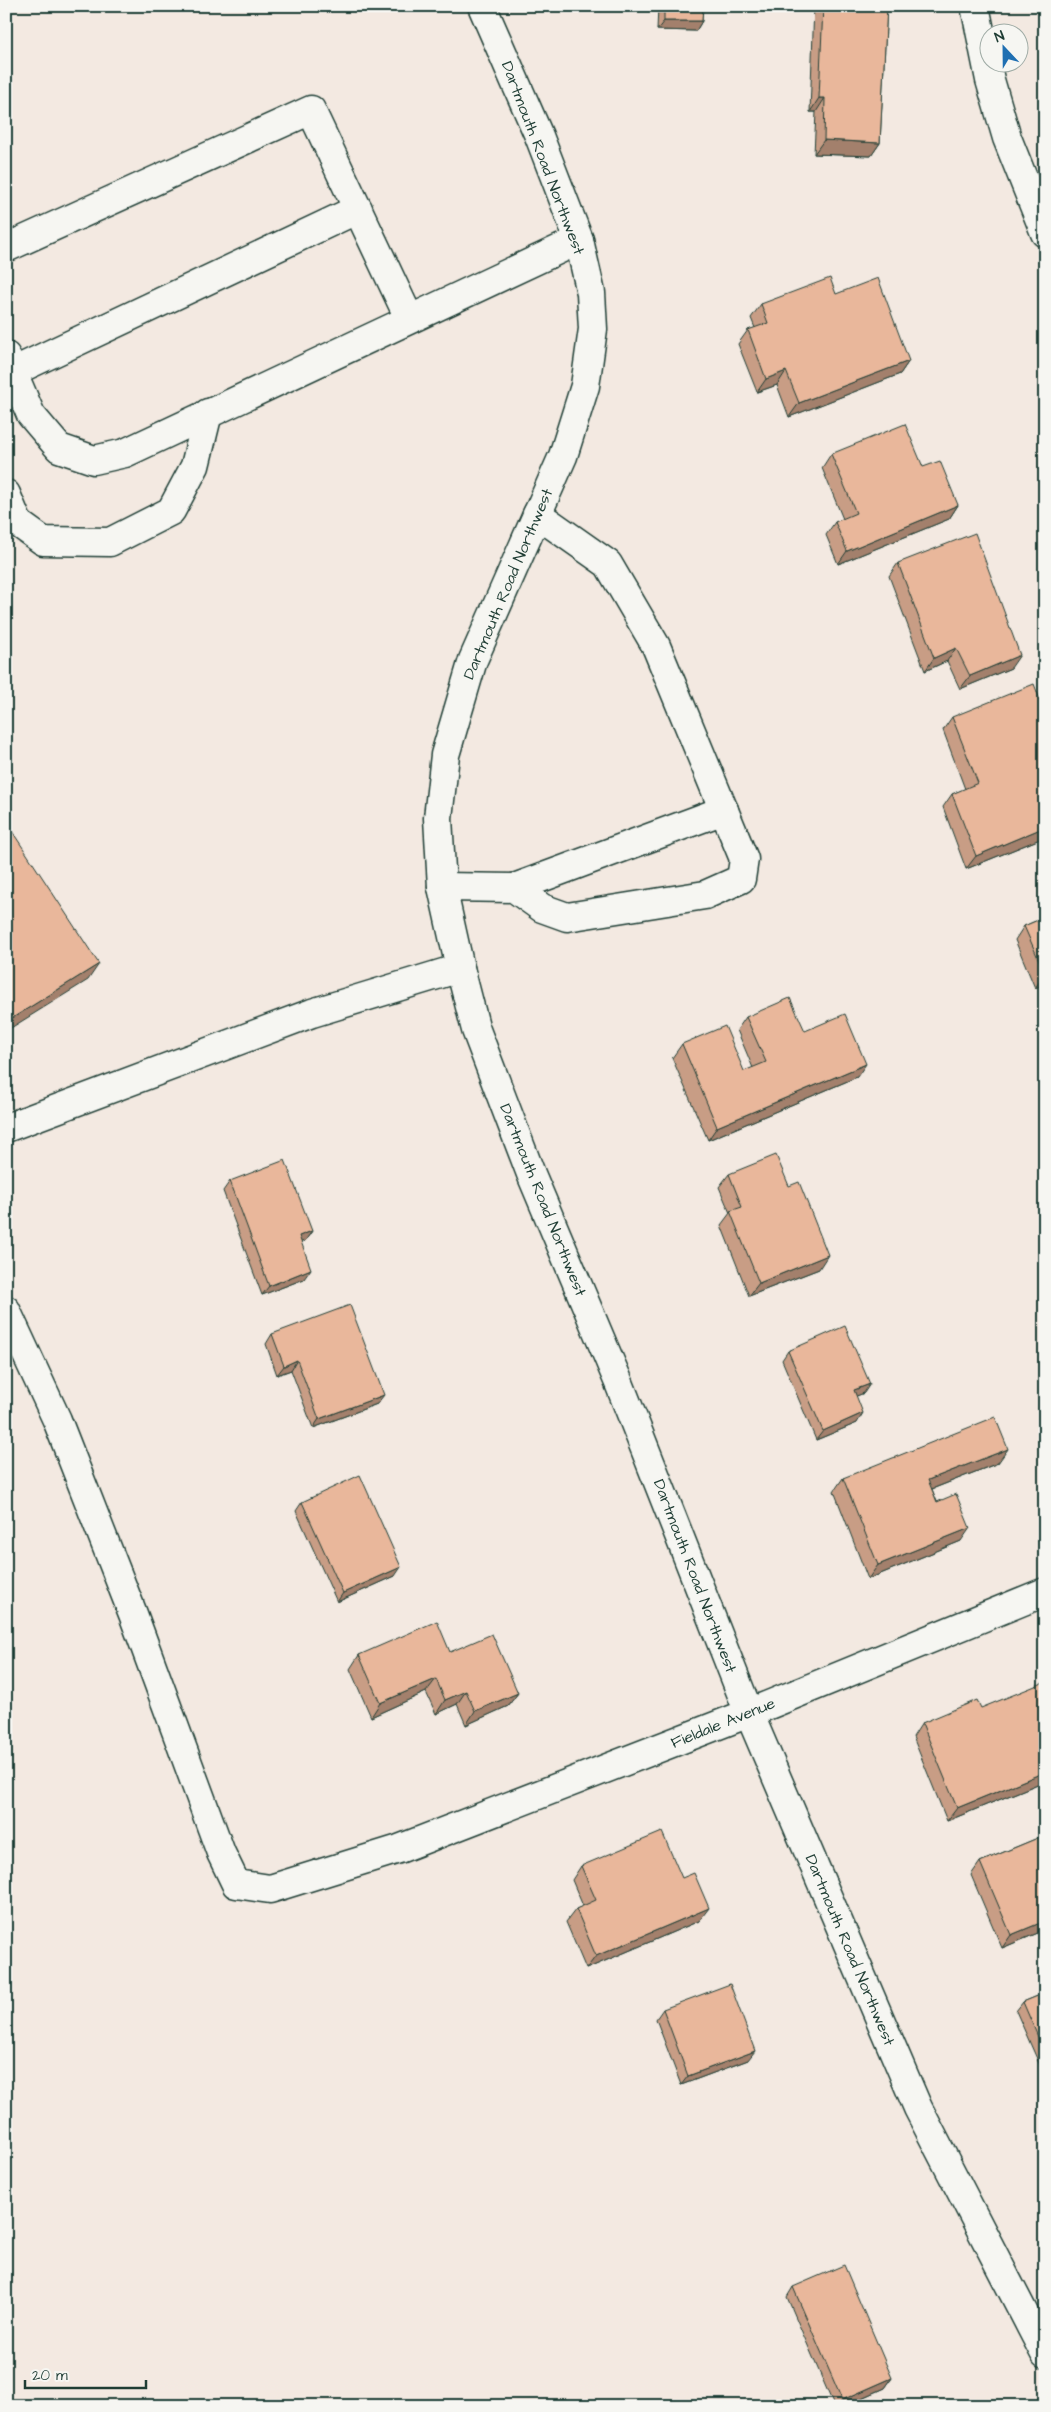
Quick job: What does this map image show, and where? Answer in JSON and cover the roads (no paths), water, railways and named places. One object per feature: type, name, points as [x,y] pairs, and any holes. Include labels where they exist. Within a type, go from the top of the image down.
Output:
[{"type":"street","name":"Dartmouth Road Northwest","points":[[482,6],[539,136],[579,240],[591,293],[593,329],[585,386],[563,456],[473,660],[445,755],[438,818],[442,887],[460,968],[476,1030],[527,1165],[619,1383],[749,1713],[918,2108],[1045,2354]]},
{"type":"street","points":[[976,6],[990,80],[1007,138],[1045,233]]},
{"type":"street","points":[[6,248],[311,110],[409,318]]},
{"type":"street","points":[[358,209],[8,368],[31,415],[59,448],[94,460],[125,453],[409,318],[579,240]]},
{"type":"street","points":[[6,494],[18,523],[43,541],[110,542],[171,511],[195,466],[208,413]]},
{"type":"street","points":[[514,888],[542,908],[567,917],[705,895],[741,878],[744,859],[656,646],[608,564],[537,514]]},
{"type":"street","points":[[442,887],[514,888],[724,810]]},
{"type":"street","points":[[6,1128],[312,1013],[460,968]]},
{"type":"street","name":"Fieldale Avenue","points":[[6,1310],[57,1420],[133,1614],[221,1853],[236,1884],[270,1889],[399,1849],[749,1713],[1045,1592]]}]
